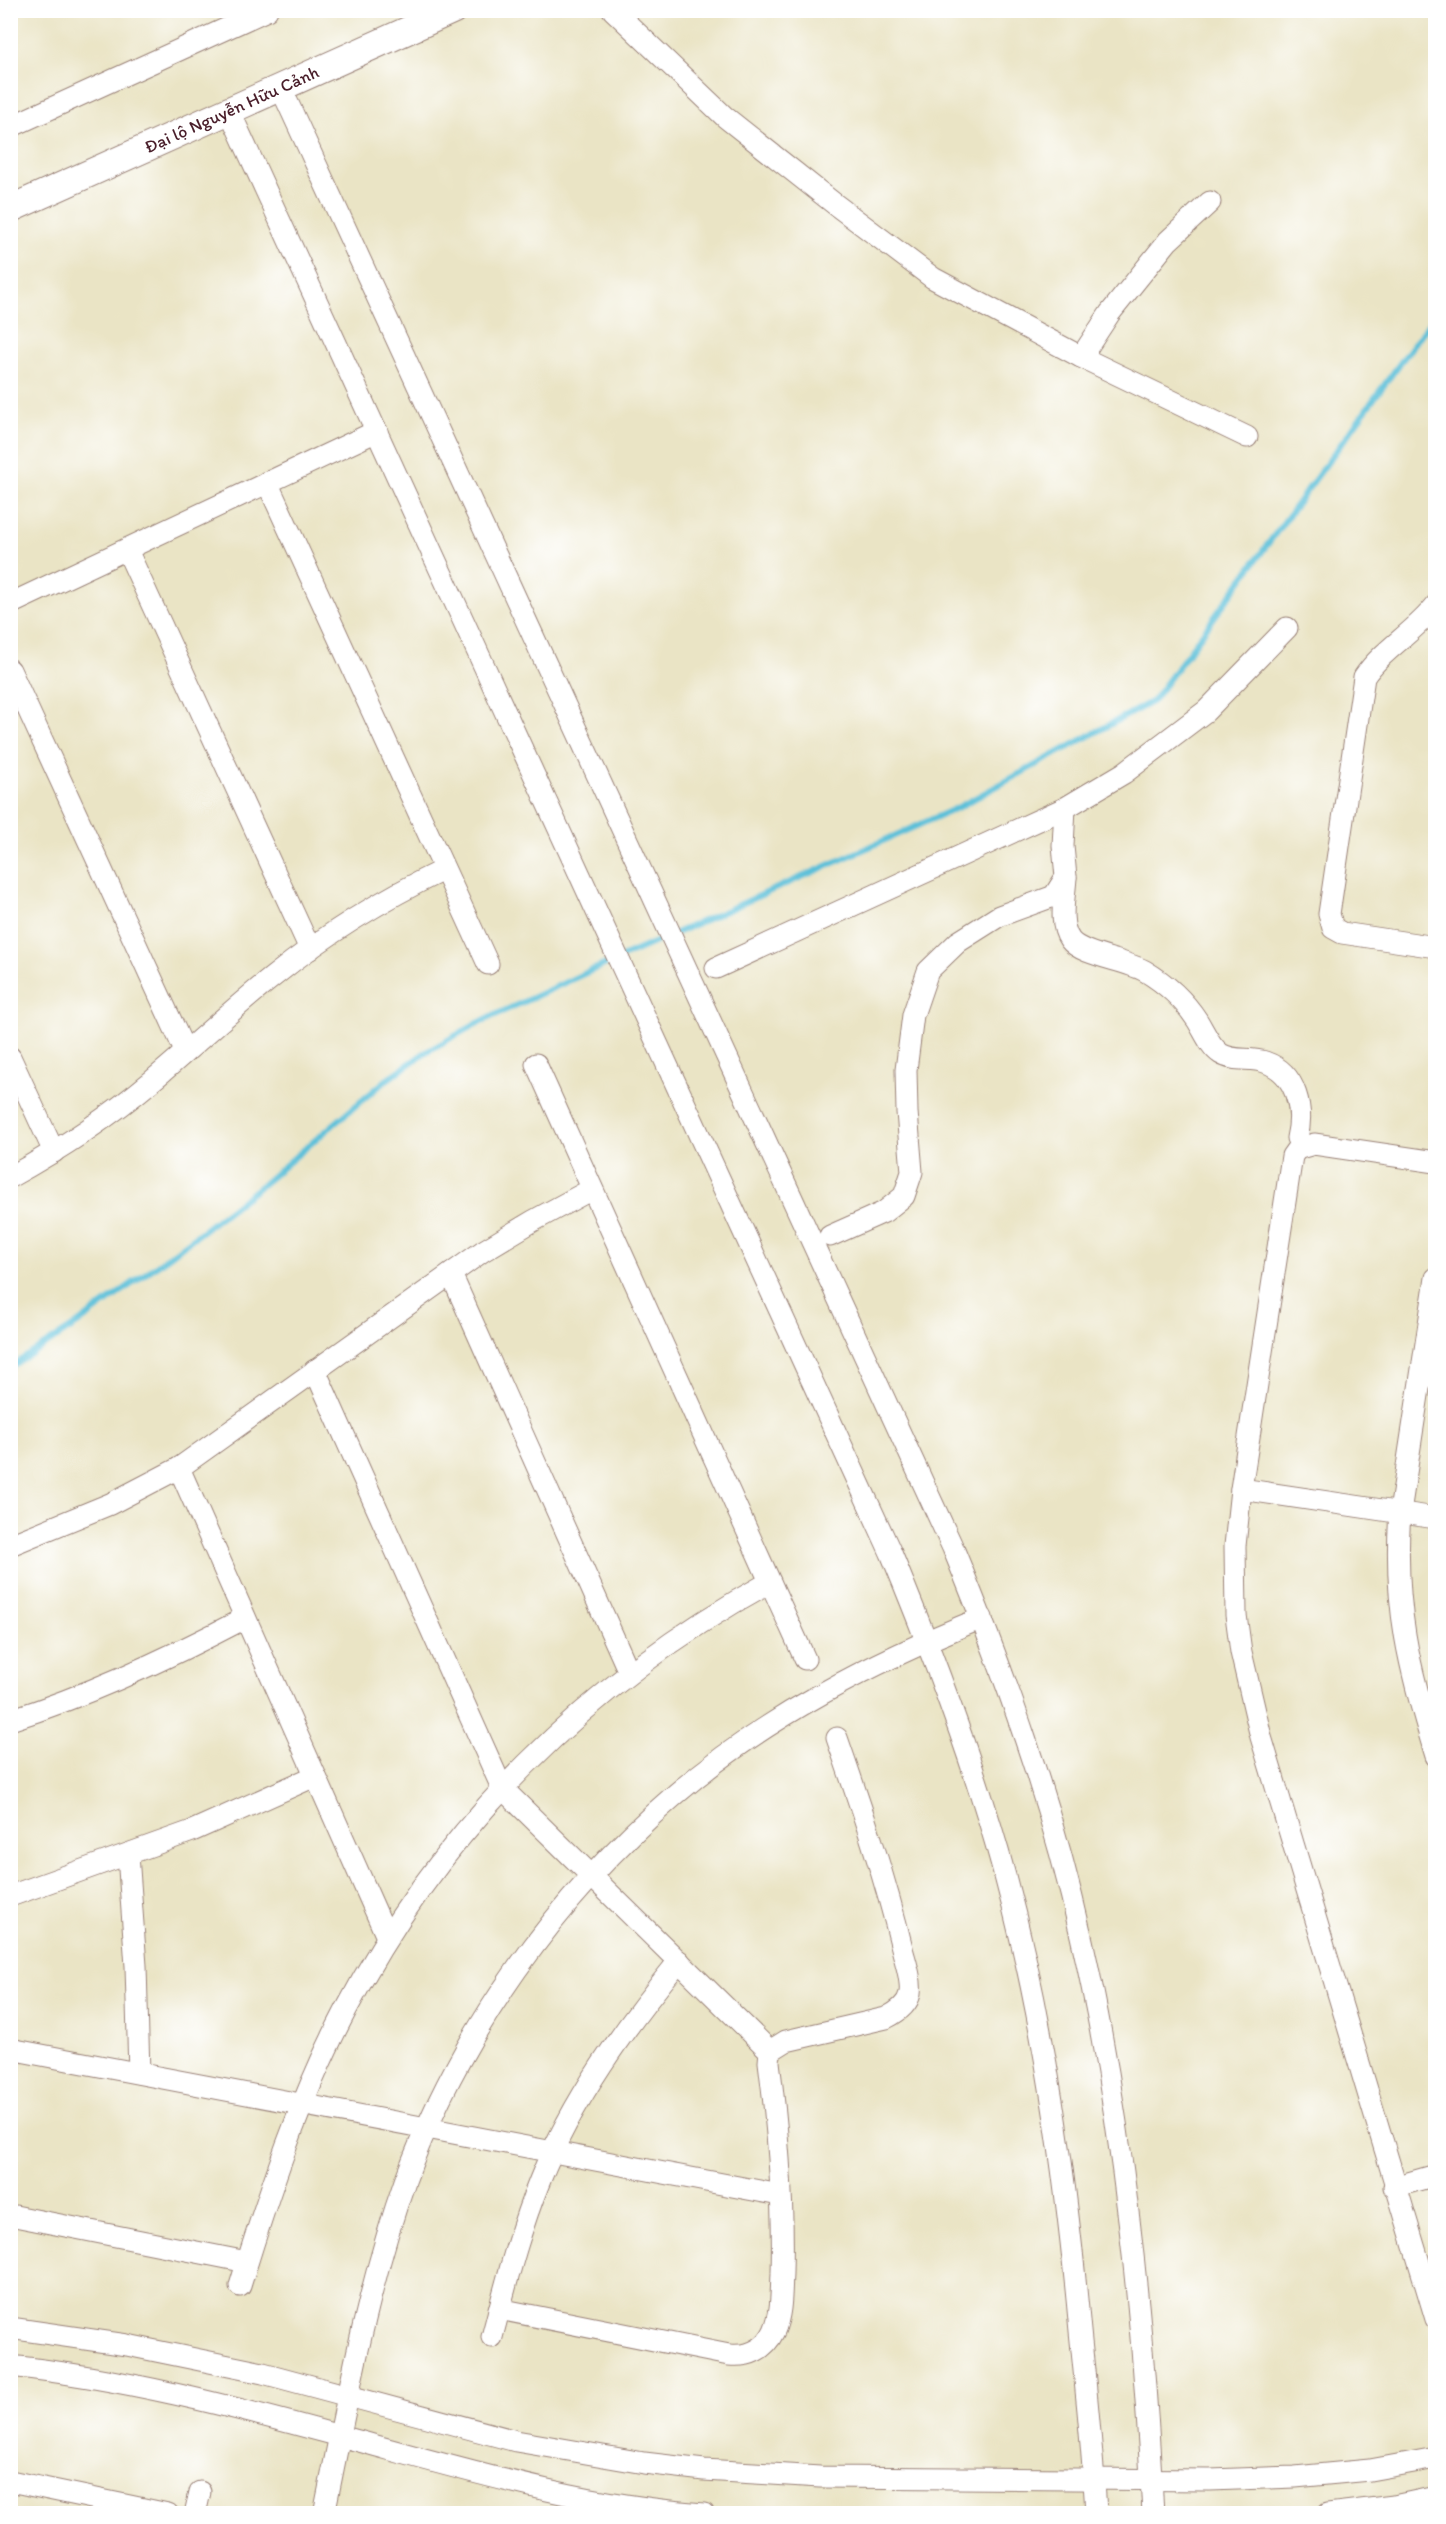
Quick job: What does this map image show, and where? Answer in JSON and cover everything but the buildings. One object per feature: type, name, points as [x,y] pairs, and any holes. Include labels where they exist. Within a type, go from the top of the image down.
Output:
[{"type":"main road","name":"Đại lộ Nguyễn Hữu Cảnh","points":[[10,209],[453,10]]},
{"type":"street","points":[[10,127],[267,10]]},
{"type":"street","points":[[613,10],[725,117],[924,272],[1081,357],[1246,437]]},
{"type":"street","points":[[280,86],[953,1548],[982,1618],[1030,1748],[1081,1934],[1105,2050],[1131,2242],[1153,2514]]},
{"type":"street","points":[[229,110],[891,1553],[927,1640],[979,1789],[1005,1876],[1045,2051],[1072,2241],[1096,2514]]},
{"type":"street","points":[[1081,357],[1110,313],[1168,241],[1210,202]]},
{"type":"street","points":[[10,604],[377,431]]},
{"type":"street","points":[[267,482],[488,964]]},
{"type":"street","points":[[127,550],[310,949]]},
{"type":"street","points":[[1436,605],[1371,667],[1364,677],[1329,914],[1333,928],[1342,933],[1436,947]]},
{"type":"street","points":[[716,968],[1065,808],[1124,773],[1206,711],[1287,628]]},
{"type":"street","points":[[10,670],[185,1051]]},
{"type":"street","points":[[1065,808],[1063,846],[1066,877],[1063,921],[1070,939],[1079,948],[1120,960],[1144,971],[1169,988],[1188,1007],[1221,1054],[1232,1058],[1266,1062],[1280,1071],[1299,1097],[1301,1124],[1297,1138]]},
{"type":"street","points":[[10,1177],[54,1152],[106,1116],[274,975],[310,949],[370,908],[443,870]]},
{"type":"street","points":[[830,1236],[884,1212],[904,1196],[912,1172],[906,1070],[913,1015],[928,971],[958,942],[999,916],[1054,896],[1066,877]]},
{"type":"street","points":[[10,1057],[54,1152]]},
{"type":"street","points":[[536,1064],[805,1659]]},
{"type":"street","points":[[1436,1162],[1314,1144],[1297,1149],[1292,1156],[1241,1489],[1235,1546],[1235,1582],[1240,1643],[1249,1691],[1394,2187],[1436,2319]]},
{"type":"street","points":[[10,1545],[110,1504],[179,1468],[451,1274],[533,1221],[592,1189]]},
{"type":"street","points":[[451,1274],[629,1672]]},
{"type":"street","points":[[1436,1278],[1400,1512],[1398,1589],[1412,1676],[1436,1756]]},
{"type":"street","points":[[315,1370],[502,1788],[770,2051]]},
{"type":"street","points":[[179,1468],[387,1937]]},
{"type":"street","points":[[1241,1489],[1436,1518]]},
{"type":"street","points":[[240,2286],[271,2187],[303,2104],[345,2011],[387,1937],[427,1879],[502,1788],[567,1726],[629,1672],[689,1630],[770,1582]]},
{"type":"street","points":[[10,1720],[104,1686],[179,1652],[245,1618]]},
{"type":"street","points":[[324,2514],[349,2395],[388,2232],[406,2179],[453,2075],[486,2015],[526,1956],[591,1875],[678,1793],[726,1756],[783,1717],[835,1686],[927,1640],[982,1618]]},
{"type":"street","points":[[770,2051],[786,2041],[886,2018],[897,2013],[910,1994],[910,1983],[893,1914],[837,1738]]},
{"type":"street","points":[[10,1896],[192,1831],[315,1776]]},
{"type":"street","points":[[128,1855],[136,1966],[139,2073]]},
{"type":"street","points":[[492,2337],[521,2230],[552,2152],[610,2053],[679,1960]]},
{"type":"street","points":[[10,2049],[780,2195]]},
{"type":"street","points":[[499,2309],[729,2355],[743,2356],[756,2352],[766,2343],[778,2319],[782,2250],[770,2051]]},
{"type":"street","points":[[1394,2187],[1436,2175]]},
{"type":"street","points":[[10,2215],[247,2262]]},
{"type":"street","points":[[10,2328],[189,2357],[263,2373],[516,2441],[593,2455],[704,2470],[820,2477],[1152,2480],[1295,2477],[1370,2470],[1436,2458]]},
{"type":"street","points":[[10,2366],[145,2388],[220,2404],[465,2471],[552,2491],[704,2514]]},
{"type":"street","points":[[10,2481],[168,2514]]},
{"type":"street","points":[[195,2514],[200,2492]]},
{"type":"street","points":[[1328,2514],[1394,2506],[1436,2497]]},
{"type":"waterway","points":[[10,1367],[76,1325],[175,1252],[263,1184],[385,1081],[426,1052],[478,1023],[579,976],[957,808],[1153,701],[1436,314]]}]
